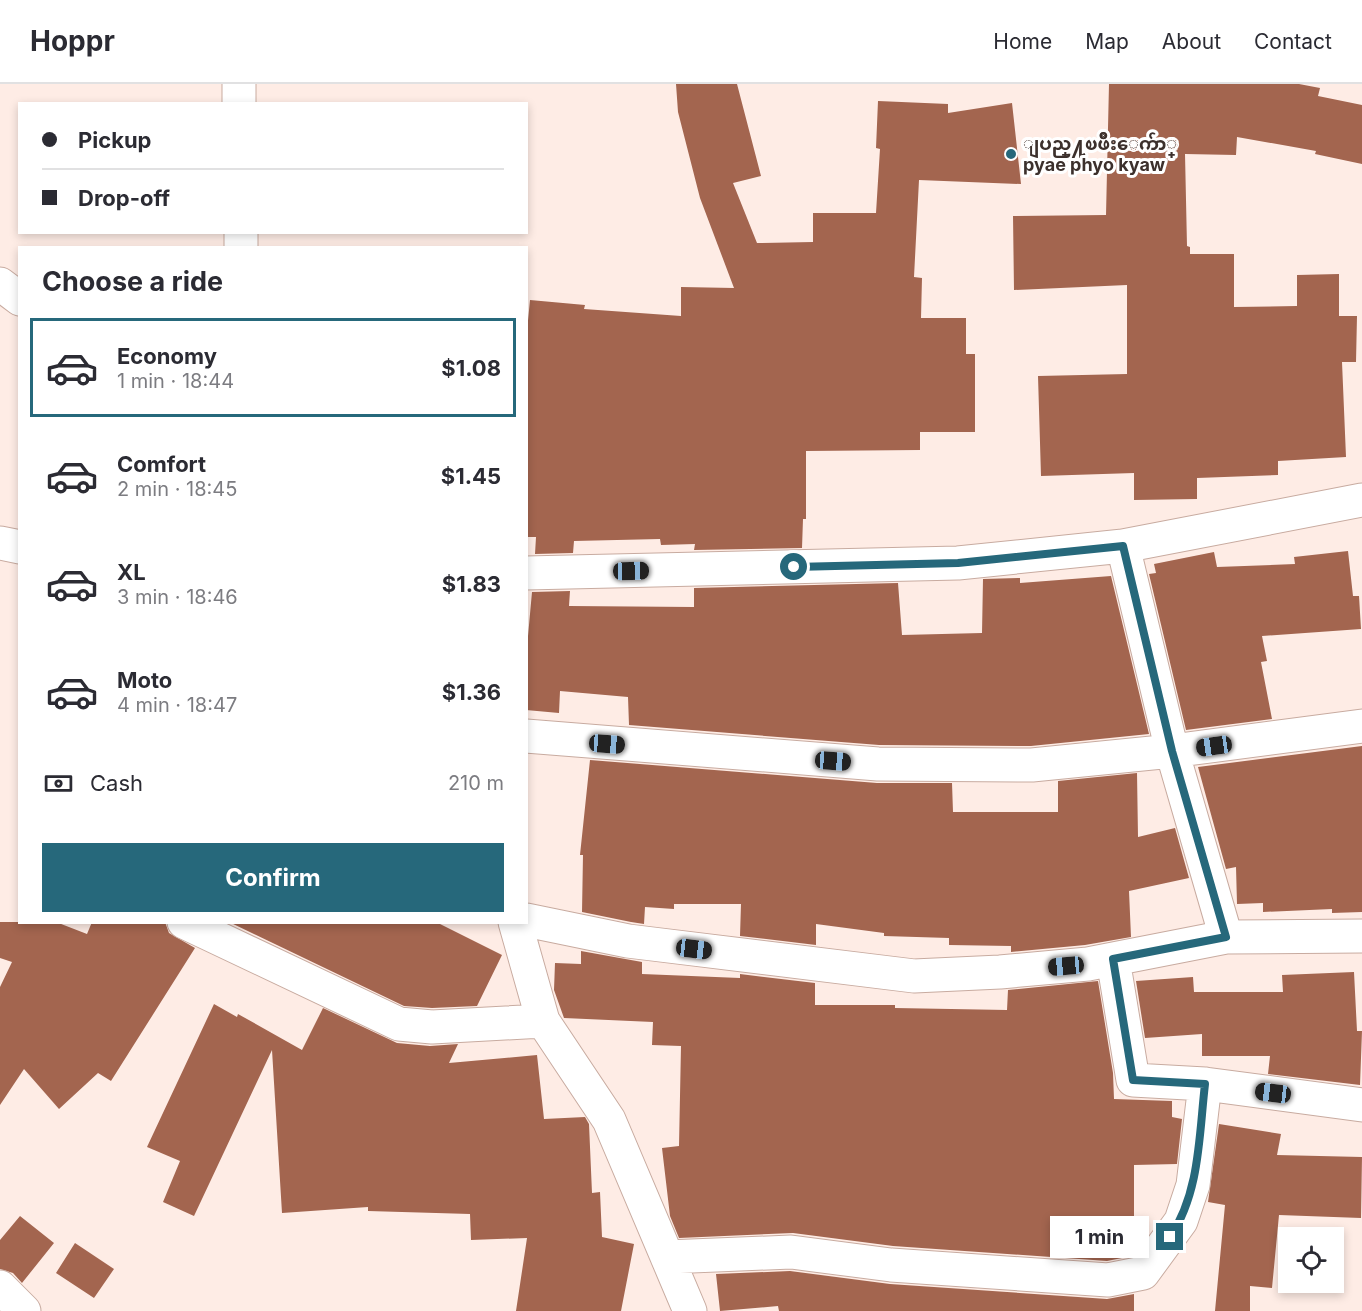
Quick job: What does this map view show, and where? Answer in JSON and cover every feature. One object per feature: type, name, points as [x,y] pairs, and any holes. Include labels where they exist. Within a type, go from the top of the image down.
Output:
[{"type":"street","points":[[239,84],[239,102]]},
{"type":"street","points":[[0,284],[18,297]]},
{"type":"street","points":[[528,573],[958,563],[1123,546],[1362,500]]},
{"type":"street","points":[[0,543],[18,547]]},
{"type":"street","points":[[1123,546],[1172,751],[1226,937]]},
{"type":"street","points":[[528,736],[878,765],[1032,765],[1172,751],[1362,726]]},
{"type":"street","points":[[528,920],[628,941],[914,976],[1000,972],[1113,959],[1226,937],[1362,936]]},
{"type":"street","points":[[188,924],[399,1024],[432,1028],[543,1021]]},
{"type":"street","points":[[516,924],[543,1021],[609,1120],[690,1311]]},
{"type":"street","points":[[1113,959],[1133,1080],[1205,1084],[1362,1105]]},
{"type":"street","points":[[667,1257],[791,1252],[891,1265],[1108,1280],[1143,1273],[1181,1221],[1192,1185],[1205,1084]]},
{"type":"street","points":[[0,1287],[24,1311]]},
{"type":"building","points":[[676,84],[737,84],[761,176],[733,183],[757,243],[813,242],[813,213],[876,213],[880,149],[876,148],[878,101],[948,104],[948,113],[1012,103],[1021,184],[919,180],[914,277],[922,278],[921,318],[966,318],[966,354],[975,354],[975,432],[920,432],[920,450],[806,451],[806,519],[803,519],[802,548],[694,550],[695,544],[661,545],[660,539],[574,541],[573,553],[535,554],[536,537],[528,537],[528,320],[530,300],[585,305],[584,309],[681,316],[681,287],[734,288],[700,198],[678,112]]},
{"type":"building","points":[[1109,84],[1299,84],[1320,88],[1318,96],[1362,105],[1362,164],[1315,154],[1316,151],[1237,137],[1236,155],[1185,154],[1187,246],[1190,247],[1190,254],[1234,254],[1234,307],[1297,306],[1297,275],[1339,274],[1339,316],[1357,316],[1356,362],[1342,362],[1346,457],[1278,461],[1278,475],[1197,478],[1197,499],[1134,500],[1134,473],[1041,476],[1038,376],[1127,374],[1127,285],[1014,290],[1013,216],[1106,215]]},
{"type":"building","points":[[1348,551],[1353,596],[1359,596],[1361,629],[1262,636],[1267,661],[1261,662],[1272,719],[1186,730],[1149,574],[1156,573],[1154,564],[1214,552],[1217,567],[1295,564],[1294,557]]},
{"type":"building","points":[[1111,576],[1149,734],[1031,746],[879,745],[629,725],[628,697],[560,691],[559,713],[528,710],[528,636],[532,592],[570,591],[569,606],[694,607],[694,588],[898,583],[902,635],[982,633],[983,579],[1020,578],[1020,583]]},
{"type":"building","points":[[1362,746],[1362,912],[1332,913],[1332,909],[1263,912],[1263,903],[1237,904],[1236,867],[1226,869],[1198,767]]},
{"type":"building","points":[[590,760],[877,783],[952,783],[953,812],[1058,812],[1058,781],[1137,773],[1138,837],[1175,828],[1189,878],[1129,891],[1131,937],[1085,945],[1011,952],[1011,946],[949,945],[949,938],[884,936],[884,933],[816,924],[816,945],[740,936],[741,904],[674,904],[674,909],[645,907],[644,924],[631,922],[582,912],[583,855],[580,855]]},
{"type":"building","points":[[0,922],[61,924],[87,934],[91,924],[166,924],[169,933],[195,948],[111,1081],[98,1073],[59,1109],[24,1069],[0,1105],[0,987],[12,962],[0,958]]},
{"type":"building","points":[[233,924],[440,924],[502,955],[477,1006],[432,1008],[404,1006]]},
{"type":"building","points":[[581,951],[642,962],[642,974],[740,978],[740,974],[815,983],[815,1005],[895,1005],[895,1008],[1007,1010],[1008,990],[1098,981],[1113,1073],[1114,1099],[1172,1101],[1172,1117],[1182,1119],[1177,1164],[1134,1165],[1134,1253],[1132,1256],[1107,1261],[893,1246],[793,1233],[679,1238],[670,1216],[662,1148],[679,1146],[681,1046],[652,1045],[653,1022],[564,1018],[554,990],[555,963],[581,964]]},
{"type":"building","points":[[1354,972],[1357,1031],[1362,1031],[1360,1085],[1268,1074],[1270,1056],[1202,1056],[1202,1034],[1145,1038],[1136,981],[1193,977],[1194,992],[1283,992],[1282,975]]},
{"type":"building","points":[[214,1004],[237,1017],[238,1014],[302,1050],[323,1008],[397,1043],[430,1046],[458,1044],[449,1063],[537,1055],[544,1119],[585,1117],[589,1124],[592,1193],[600,1192],[602,1237],[634,1244],[621,1311],[516,1311],[527,1238],[471,1240],[470,1214],[368,1211],[368,1207],[282,1213],[272,1050],[194,1216],[163,1202],[180,1161],[147,1147]]},
{"type":"building","points":[[1219,1124],[1281,1134],[1277,1155],[1362,1157],[1361,1218],[1279,1215],[1272,1288],[1250,1286],[1250,1311],[1215,1311],[1225,1205],[1208,1202]]},
{"type":"building","points":[[20,1216],[54,1243],[22,1283],[13,1273],[0,1269],[0,1240]]},
{"type":"building","points":[[75,1243],[114,1269],[94,1298],[56,1273]]},
{"type":"building","points":[[790,1271],[890,1284],[1107,1299],[1134,1294],[1134,1311],[779,1311],[778,1306],[720,1311],[716,1274]]},
{"type":"place","name":"ျပည္႔ၿဖိဳးေက်ာ္ pyae phyo kyaw","points":[[1011,154]]},
{"type":"route","points":[[794,567],[958,563],[1123,546],[1172,751],[1226,937],[1113,959],[1133,1080],[1205,1084],[1192,1185],[1181,1221],[1170,1237]]}]
